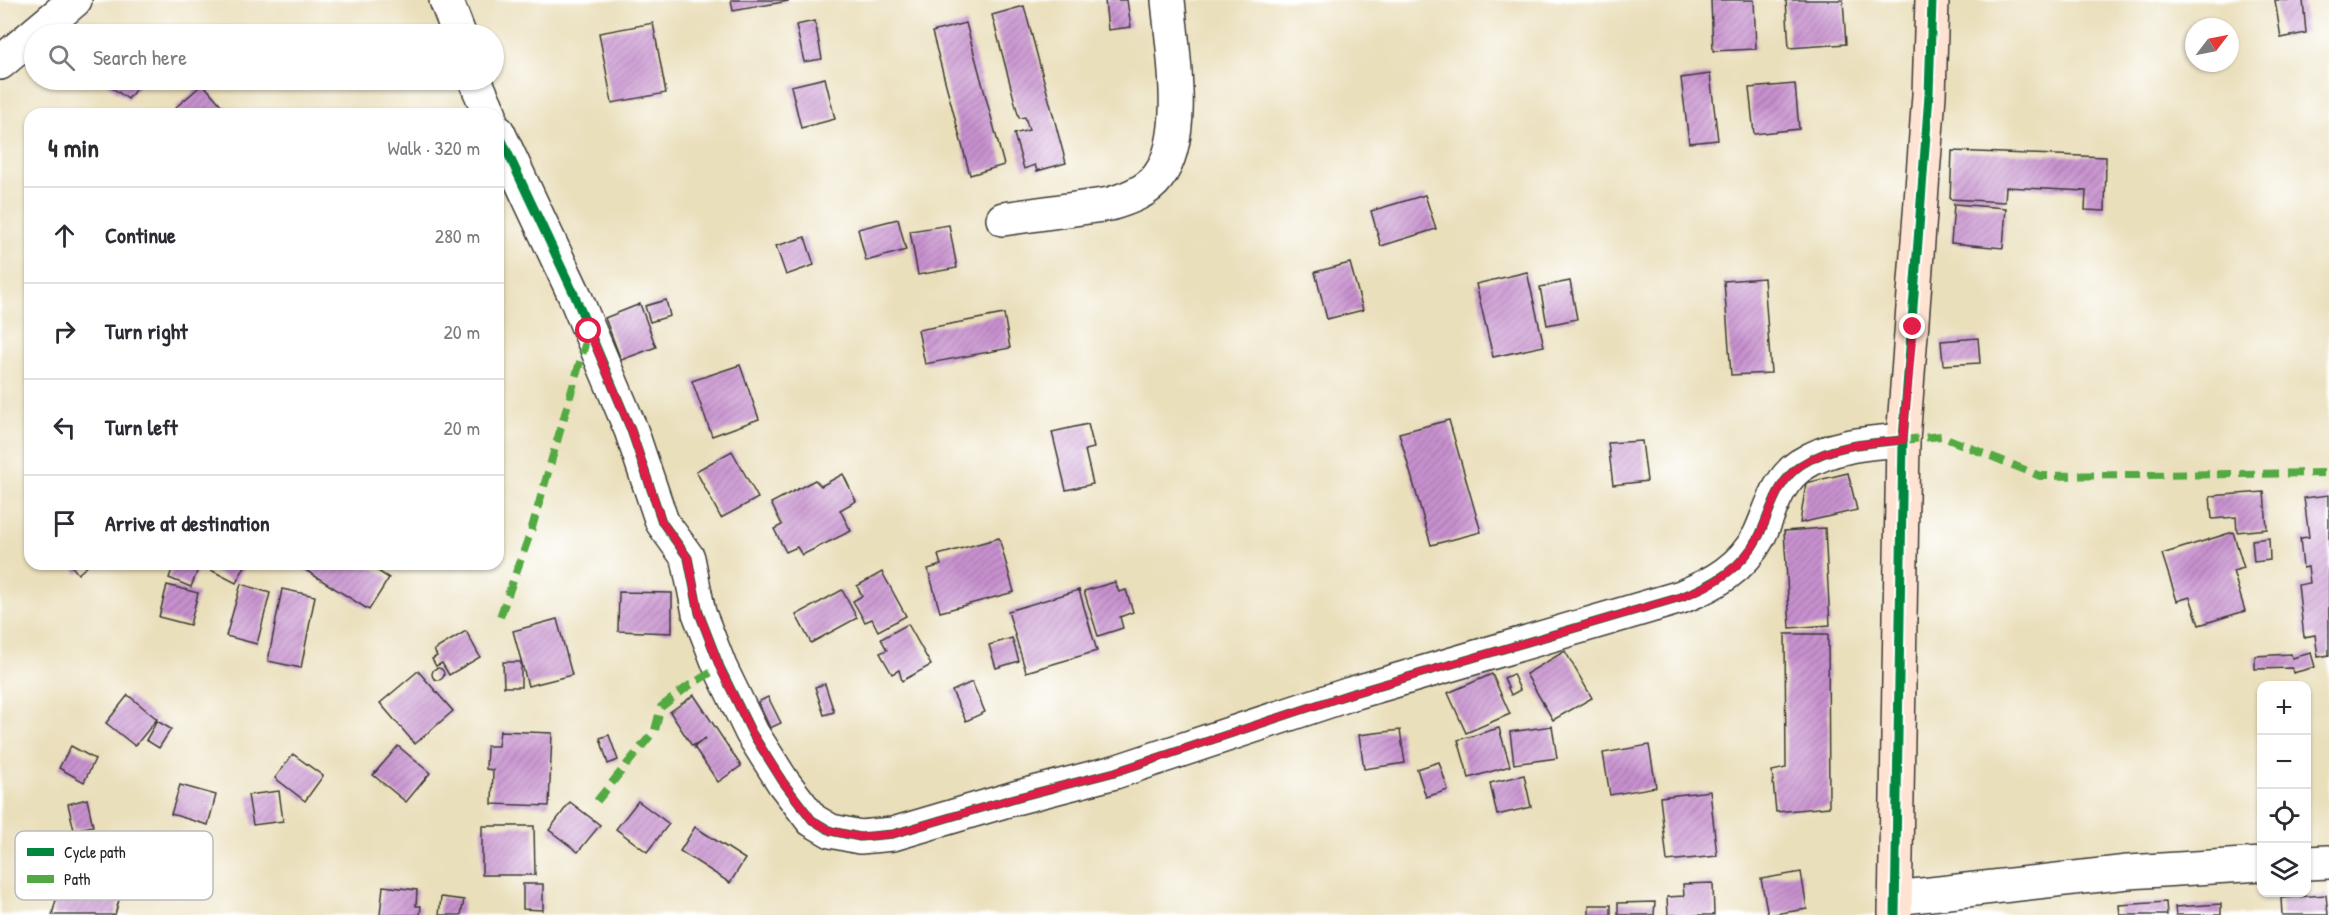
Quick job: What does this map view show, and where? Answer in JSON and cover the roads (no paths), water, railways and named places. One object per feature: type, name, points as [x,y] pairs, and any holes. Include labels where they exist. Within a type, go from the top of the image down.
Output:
[{"type":"street","points":[[46,24],[75,0]]},
{"type":"street","points":[[446,0],[455,24]]},
{"type":"street","points":[[1003,219],[1110,204],[1126,199],[1157,180],[1171,156],[1175,105],[1168,0]]},
{"type":"street","points":[[1932,0],[1929,95],[1903,440],[1895,907],[2128,873],[2257,864]]},
{"type":"street","points":[[0,63],[24,43]]},
{"type":"street","points":[[479,90],[487,108]]},
{"type":"street","points":[[504,145],[574,294],[631,430],[662,522],[688,558],[699,613],[720,668],[752,733],[783,782],[812,820],[831,831],[860,837],[893,834],[1015,798],[1115,772],[1362,691],[1681,597],[1715,582],[1740,562],[1759,535],[1775,497],[1786,479],[1800,466],[1820,455],[1848,445],[1903,440]]},
{"type":"street","points":[[2311,863],[2329,862]]}]
